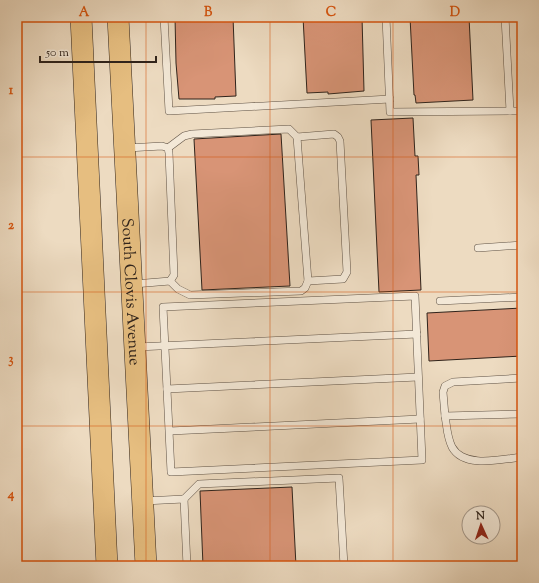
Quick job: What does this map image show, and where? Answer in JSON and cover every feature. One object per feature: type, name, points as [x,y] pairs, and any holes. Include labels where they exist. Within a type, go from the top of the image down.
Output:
[{"type":"main road","points":[[81,17],[107,566]]},
{"type":"main road","name":"South Clovis Avenue","points":[[118,17],[146,566]]},
{"type":"lane","points":[[164,17],[169,111],[390,99]]},
{"type":"lane","points":[[386,17],[390,112],[522,111]]},
{"type":"lane","points":[[505,17],[510,111]]},
{"type":"lane","points":[[132,285],[170,281],[185,293],[201,296],[301,291],[305,288],[308,281],[297,137],[289,130],[192,134],[184,136],[168,148]]},
{"type":"lane","points":[[297,137],[334,134],[340,141],[347,272],[343,279],[308,281]]},
{"type":"lane","points":[[125,148],[162,146],[168,148]]},
{"type":"lane","points":[[168,148],[174,275],[170,281]]},
{"type":"lane","points":[[478,248],[522,245]]},
{"type":"lane","points":[[415,296],[422,460],[172,472],[165,346],[164,307],[415,296]]},
{"type":"lane","points":[[440,301],[522,297]]},
{"type":"lane","points":[[135,347],[417,334]]},
{"type":"lane","points":[[167,389],[418,377]]},
{"type":"lane","points":[[522,378],[449,383],[443,389],[445,416],[452,446],[460,455],[479,460],[522,457]]},
{"type":"lane","points":[[445,416],[522,414]]},
{"type":"lane","points":[[170,431],[420,419]]},
{"type":"lane","points":[[143,501],[184,499],[199,484],[339,478],[344,566]]},
{"type":"lane","points":[[184,499],[187,566]]},
{"type":"building","points":[[175,17],[233,17],[236,96],[215,97],[215,99],[179,99],[176,63]]},
{"type":"building","points":[[303,17],[362,17],[364,91],[328,94],[328,92],[307,93]]},
{"type":"building","points":[[410,17],[469,17],[473,100],[416,103],[414,95]]},
{"type":"building","points":[[413,118],[415,156],[418,156],[419,175],[416,175],[421,290],[379,292],[371,120]]},
{"type":"building","points":[[281,134],[290,286],[202,290],[194,139]]},
{"type":"building","points":[[522,308],[522,356],[429,361],[427,313]]},
{"type":"building","points":[[292,487],[296,566],[203,566],[200,491]]}]
